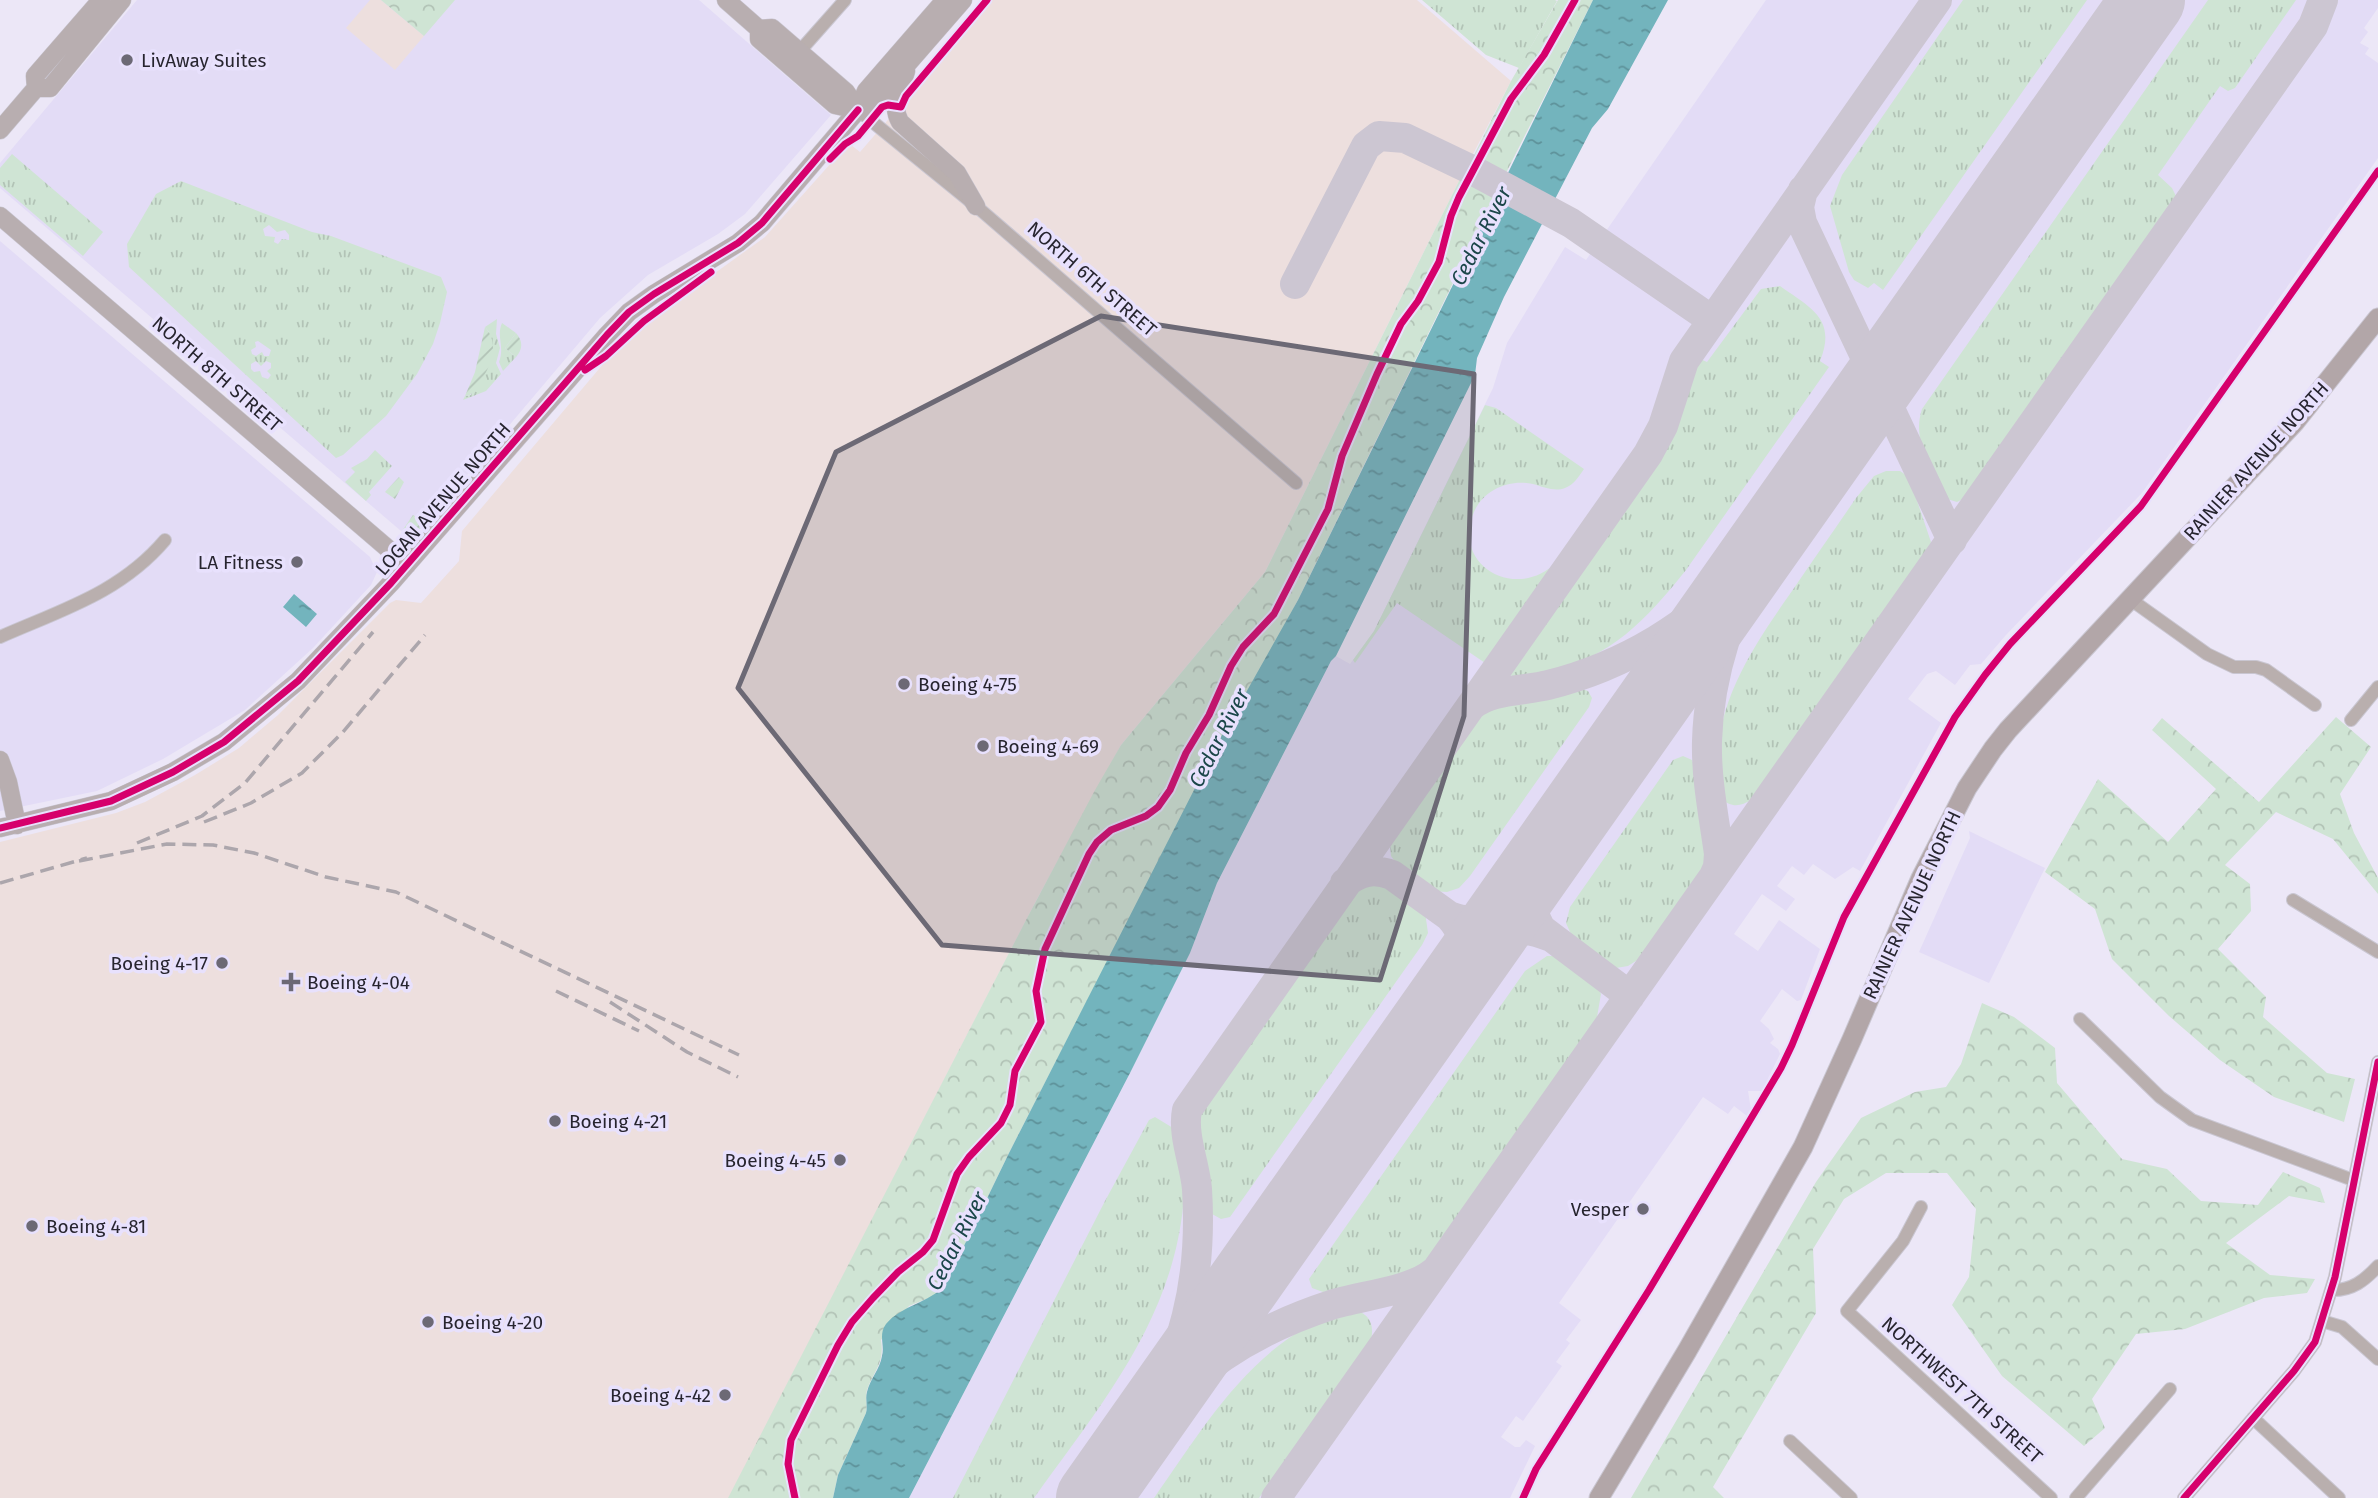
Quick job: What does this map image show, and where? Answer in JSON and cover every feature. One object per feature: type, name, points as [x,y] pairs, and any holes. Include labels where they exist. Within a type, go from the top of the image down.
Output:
[{"type":"main road","points":[[0,130],[36,88],[35,76],[101,0]]},
{"type":"main road","points":[[36,88],[50,88],[122,0]]},
{"type":"main road","name":"NORTH 6TH STREET","points":[[726,0],[759,29],[772,28],[846,92],[858,110]]},
{"type":"main road","name":"LOGAN AVENUE NORTH","points":[[9,827],[111,801],[173,772],[224,743],[298,681],[407,565],[624,317],[653,294],[738,243],[762,223],[858,110],[866,91],[945,0]]},
{"type":"main road","name":"LOGAN AVENUE NORTH","points":[[858,110],[876,100],[963,0]]},
{"type":"main road","name":"NORTH 6TH STREET","points":[[759,29],[759,39],[835,105],[858,110]]},
{"type":"main road","points":[[909,62],[897,96],[896,116],[957,173],[976,206]]},
{"type":"main road","name":"NORTH 8TH STREET","points":[[0,215],[407,565]]},
{"type":"main road","name":"RAINIER AVENUE NORTH","points":[[1599,1498],[1687,1351],[1803,1147],[1921,878],[1967,788],[1993,748],[2295,422],[2378,317]]},
{"type":"main road","points":[[0,760],[8,782],[9,827]]},
{"type":"street","points":[[799,52],[845,0]]},
{"type":"street","name":"NORTH 6TH STREET","points":[[858,110],[976,206],[1296,483]]},
{"type":"street","points":[[0,637],[96,596],[130,574],[165,540]]},
{"type":"street","points":[[2130,599],[2207,654],[2234,667],[2266,670],[2315,705]]},
{"type":"street","points":[[2351,720],[2378,687]]},
{"type":"street","points":[[2293,901],[2378,952]]},
{"type":"street","points":[[2080,1019],[2160,1097],[2183,1115],[2353,1180]]},
{"type":"street","points":[[2184,1498],[2306,1356],[2322,1321],[2331,1290],[2378,1062]]},
{"type":"street","name":"NORTHWEST 7TH STREET","points":[[1921,1207],[1903,1241],[1847,1311],[2051,1498]]},
{"type":"street","points":[[2331,1290],[2344,1290],[2360,1283],[2378,1266]]},
{"type":"street","points":[[2322,1321],[2342,1327],[2378,1359]]},
{"type":"street","points":[[2076,1498],[2170,1389]]},
{"type":"street","points":[[2253,1418],[2339,1498]]},
{"type":"street","points":[[1790,1441],[1851,1498]]},
{"type":"highlighted area","points":[[1101,316],[1474,374],[1464,716],[1380,980],[942,945],[738,688],[836,452]]},
{"type":"shaded area","points":[[137,0],[699,0],[831,115],[745,214],[718,234],[648,275],[600,318],[423,527],[407,533],[401,531],[0,188],[0,163]]},
{"type":"shaded area","points":[[370,0],[381,0],[424,36],[395,70],[346,28]]},
{"type":"shaded area","points":[[992,0],[1417,0],[1511,81],[1265,572],[1121,745],[1037,899],[729,1498],[0,1498],[0,842],[116,813],[145,802],[195,775],[239,748],[278,715],[390,603],[396,600],[421,603],[459,561],[462,531],[604,363],[658,314],[765,237],[840,153],[851,145],[860,152]]},
{"type":"shaded area","points":[[1766,0],[2378,0],[2378,8],[2364,28],[2368,32],[2360,43],[2369,48],[2365,54],[2378,63],[2378,158],[2142,493],[1981,664],[1970,665],[1955,685],[1936,671],[1927,674],[1908,699],[1941,723],[1860,871],[1853,867],[1835,879],[1813,864],[1804,875],[1792,866],[1777,886],[1795,899],[1786,911],[1762,894],[1734,934],[1758,951],[1779,920],[1820,949],[1801,1000],[1797,1001],[1782,989],[1760,1021],[1769,1029],[1774,1039],[1770,1043],[1780,1054],[1762,1091],[1748,1091],[1751,1110],[1747,1116],[1734,1106],[1728,1114],[1703,1097],[1559,1303],[1581,1320],[1566,1340],[1570,1343],[1556,1362],[1562,1366],[1523,1421],[1516,1416],[1501,1437],[1515,1447],[1520,1447],[1526,1440],[1535,1446],[1510,1498],[909,1498],[1130,1073],[1190,953],[1217,883],[1331,661],[1336,656],[1350,664],[1374,631],[1493,388],[1507,343],[1565,247],[1586,260]]},
{"type":"shaded area","points":[[0,241],[370,557],[377,572],[371,585],[313,648],[245,710],[163,759],[97,791],[0,811]]},
{"type":"shaded area","points":[[1969,831],[2045,868],[1989,983],[1919,952],[1970,838]]},
{"type":"green space","points":[[381,0],[455,0],[424,36]]},
{"type":"green space","points":[[1422,0],[1557,1],[1519,68],[1486,55]]},
{"type":"green space","points":[[1558,0],[1593,0],[1505,175],[1473,157],[1511,81]]},
{"type":"green space","points":[[1963,0],[2087,0],[1883,290],[1874,283],[1868,288],[1854,280],[1849,272],[1830,206],[1842,175]]},
{"type":"green space","points":[[2208,0],[2296,0],[2235,88],[2228,91],[2220,86],[2158,175],[2172,188],[2177,198],[1965,498],[1957,502],[1947,499],[1921,444],[1919,421],[1922,409]]},
{"type":"green space","points":[[12,154],[103,232],[83,256],[0,185],[0,168]]},
{"type":"green space","points":[[1460,179],[1495,197],[1298,600],[1171,837],[1009,1153],[945,1285],[936,1295],[909,1306],[881,1340],[880,1361],[867,1390],[866,1413],[838,1475],[833,1498],[728,1498],[1095,790],[1121,745],[1265,572]]},
{"type":"green space","points":[[181,181],[312,232],[331,236],[441,277],[447,292],[440,323],[433,344],[417,374],[386,416],[343,455],[336,458],[129,267],[127,244],[156,194]],"holes":[[[269,225],[277,232],[285,230],[289,240],[282,239],[278,244],[274,242],[275,237],[265,236],[263,229]],[[258,341],[271,350],[269,356],[264,356],[262,352],[256,356],[252,354],[251,350],[256,347],[255,342]],[[256,361],[261,366],[266,361],[271,363],[271,368],[267,371],[271,375],[268,379],[262,377],[260,371],[254,372],[251,369],[251,364]]]},
{"type":"green space","points":[[1780,286],[1818,316],[1825,335],[1820,361],[1829,367],[1686,570],[1641,621],[1625,635],[1589,658],[1545,673],[1517,677],[1508,675],[1510,663],[1648,470],[1698,358],[1707,362],[1761,289]]},
{"type":"green space","points":[[497,319],[496,334],[500,348],[496,363],[501,374],[486,391],[463,400],[465,396],[471,395],[489,332],[485,327]]},
{"type":"green space","points":[[502,323],[516,333],[505,348],[516,357],[503,371],[499,362]]},
{"type":"green space","points":[[485,327],[493,344],[493,353],[476,388],[470,395],[465,396],[475,372]]},
{"type":"green space","points":[[516,333],[521,345],[516,357],[505,348]]},
{"type":"green space","points":[[1485,405],[1496,408],[1584,469],[1574,483],[1561,489],[1515,483],[1491,492],[1478,504],[1474,512],[1469,531],[1471,548],[1479,561],[1491,572],[1506,578],[1523,579],[1540,574],[1557,562],[1560,565],[1488,665],[1397,603],[1355,663],[1353,660],[1374,631]]},
{"type":"green space","points":[[375,450],[392,466],[369,492],[371,495],[366,501],[345,482],[355,472],[351,468],[367,459]]},
{"type":"green space","points":[[1886,471],[1900,471],[1909,477],[1931,542],[1927,552],[1752,799],[1740,805],[1728,804],[1720,798],[1717,768],[1719,740],[1734,688],[1775,615],[1856,498],[1874,476]]},
{"type":"green space","points":[[399,477],[404,482],[395,499],[385,492]]},
{"type":"green space","points":[[413,515],[420,519],[423,527],[416,531],[402,531]]},
{"type":"green space","points":[[1577,687],[1588,691],[1592,698],[1589,707],[1459,888],[1447,892],[1433,891],[1398,866],[1391,856],[1391,832],[1474,714],[1490,704],[1542,696]]},
{"type":"green space","points":[[2336,717],[2371,747],[2340,794],[2354,833],[2378,878],[2378,894],[2333,839],[2276,812],[2225,865],[2250,884],[2251,911],[2218,949],[2266,997],[2263,1017],[2327,1073],[2355,1079],[2344,1122],[2274,1097],[2220,1060],[2169,1016],[2112,959],[2095,909],[2045,872],[2098,779],[2168,842],[2216,789],[2152,730],[2162,718],[2259,802]]},
{"type":"green space","points":[[1683,756],[1692,760],[1696,770],[1705,864],[1639,959],[1628,966],[1616,968],[1574,941],[1566,923],[1570,907],[1673,760]]},
{"type":"green space","points":[[1361,879],[1385,881],[1425,912],[1428,933],[1230,1217],[1221,1219],[1212,1214],[1196,1112],[1201,1099],[1350,890]]},
{"type":"green space","points":[[1547,956],[1558,956],[1595,983],[1601,994],[1596,1023],[1418,1272],[1323,1292],[1312,1288],[1309,1279],[1525,971]]},
{"type":"green space","points":[[1982,1003],[2014,1017],[2055,1048],[2057,1083],[2122,1159],[2167,1169],[2201,1201],[2258,1205],[2283,1172],[2320,1188],[2325,1203],[2289,1196],[2226,1243],[2270,1275],[2315,1279],[2307,1293],[2264,1298],[2185,1329],[2136,1334],[2092,1399],[2105,1428],[2084,1446],[2002,1376],[1952,1305],[1969,1277],[1976,1209],[1947,1173],[1886,1173],[1844,1199],[1813,1249],[1816,1313],[1713,1487],[1724,1498],[1631,1498],[1816,1182],[1861,1118],[1915,1092],[1946,1087],[1961,1064]]},
{"type":"green space","points":[[1155,1117],[1173,1128],[1177,1138],[1183,1207],[1176,1249],[1164,1289],[1148,1326],[1107,1397],[1034,1498],[953,1498],[1105,1201],[1149,1120]]},
{"type":"green space","points":[[1350,1309],[1366,1315],[1369,1319],[1372,1328],[1371,1340],[1259,1498],[1154,1498],[1214,1413],[1261,1361],[1287,1339],[1317,1322]]},
{"type":"water","name":"Cedar River","points":[[1593,0],[1668,0],[1608,109],[1592,128],[1504,297],[1477,358],[1475,375],[1336,656],[1331,661],[1217,883],[1190,953],[909,1498],[833,1498],[838,1475],[866,1413],[867,1392],[882,1356],[882,1336],[886,1324],[900,1312],[931,1296],[945,1285],[1009,1153],[1221,737],[1298,600]]},
{"type":"water","points":[[294,594],[317,614],[306,627],[283,607]]},
{"type":"pier","points":[[1502,173],[1558,201],[1546,223],[1492,195]]},
{"type":"taxiway","points":[[1138,1434],[1154,1404],[1178,1345],[1193,1287],[1197,1256],[1197,1189],[1187,1139],[1187,1110],[1648,454],[1663,426],[1684,361],[1937,0]]},
{"type":"taxiway","points":[[1276,1498],[2313,26],[2323,0]]},
{"type":"taxiway","points":[[1295,284],[1366,146],[1379,136],[1405,138],[1571,223],[1712,320]]},
{"type":"taxiway","points":[[1803,190],[1799,207],[1802,223],[1952,540]]},
{"type":"taxiway","points":[[1714,876],[1719,854],[1707,755],[1712,690],[1733,616],[1765,546]]},
{"type":"taxiway","points":[[1471,706],[1498,693],[1548,685],[1576,677],[1631,654],[1704,607],[1746,567]]},
{"type":"taxiway","points":[[1541,863],[1532,896],[1534,912],[1541,929],[1630,996]]},
{"type":"taxiway","points":[[1345,883],[1367,872],[1392,875],[1449,916],[1459,930],[1464,945],[1460,977]]},
{"type":"taxiway","points":[[1449,916],[1467,920],[1483,919],[1499,913],[1514,902]]},
{"type":"taxiway","points":[[1478,951],[1503,934],[1519,930],[1548,936]]},
{"type":"taxiway","points":[[1156,1417],[1186,1386],[1218,1360],[1273,1328],[1343,1302],[1399,1289],[1433,1273]]},
{"type":"runway","points":[[1093,1498],[2148,0]]},
{"type":"railway","points":[[137,843],[202,816],[245,783],[373,632]]},
{"type":"railway","points":[[204,822],[251,803],[302,773],[343,732],[425,635]]},
{"type":"railway","points":[[79,861],[167,844],[213,845],[254,853],[326,877],[396,892],[739,1055]]},
{"type":"railway","points":[[0,883],[87,858]]},
{"type":"railway","points":[[556,991],[639,1031]]},
{"type":"railway","points":[[610,1002],[687,1052],[738,1077]]},
{"type":"cycle path","points":[[830,159],[858,136],[882,107],[901,107],[906,96],[987,0]]},
{"type":"cycle path","points":[[795,1498],[788,1464],[791,1440],[838,1345],[852,1322],[873,1298],[933,1240],[957,1174],[1001,1123],[1010,1105],[1015,1071],[1041,1022],[1036,991],[1045,949],[1089,854],[1097,842],[1111,830],[1146,816],[1158,807],[1170,790],[1186,753],[1209,715],[1231,666],[1243,647],[1274,614],[1328,509],[1342,456],[1377,374],[1401,324],[1418,301],[1439,262],[1459,197],[1511,99],[1544,55],[1575,0]]},
{"type":"cycle path","points":[[0,828],[111,801],[173,772],[224,742],[298,681],[391,583],[629,312],[738,243],[762,223],[858,110]]},
{"type":"cycle path","points":[[1523,1498],[1536,1469],[1649,1290],[1781,1068],[1844,917],[1955,717],[2010,644],[2141,506],[2378,171]]},
{"type":"cycle path","points":[[585,370],[606,356],[644,321],[711,272]]},
{"type":"cycle path","points":[[2184,1498],[2294,1371],[2315,1342],[2335,1277],[2378,1062]]},
{"type":"place","name":"LivAway Suites","points":[[127,60]]},
{"type":"place","name":"LA Fitness","points":[[297,562]]},
{"type":"place","name":"Boeing 4-75","points":[[904,684]]},
{"type":"place","name":"Boeing 4-69","points":[[983,746]]},
{"type":"place","name":"Boeing 4-17","points":[[222,963]]},
{"type":"place","name":"Boeing 4-04","points":[[291,982]]},
{"type":"place","name":"Boeing 4-21","points":[[555,1121]]},
{"type":"place","name":"Boeing 4-45","points":[[840,1160]]},
{"type":"place","name":"Vesper","points":[[1643,1209]]},
{"type":"place","name":"Boeing 4-81","points":[[32,1226]]},
{"type":"place","name":"Boeing 4-20","points":[[428,1322]]},
{"type":"place","name":"Boeing 4-42","points":[[725,1395]]}]
